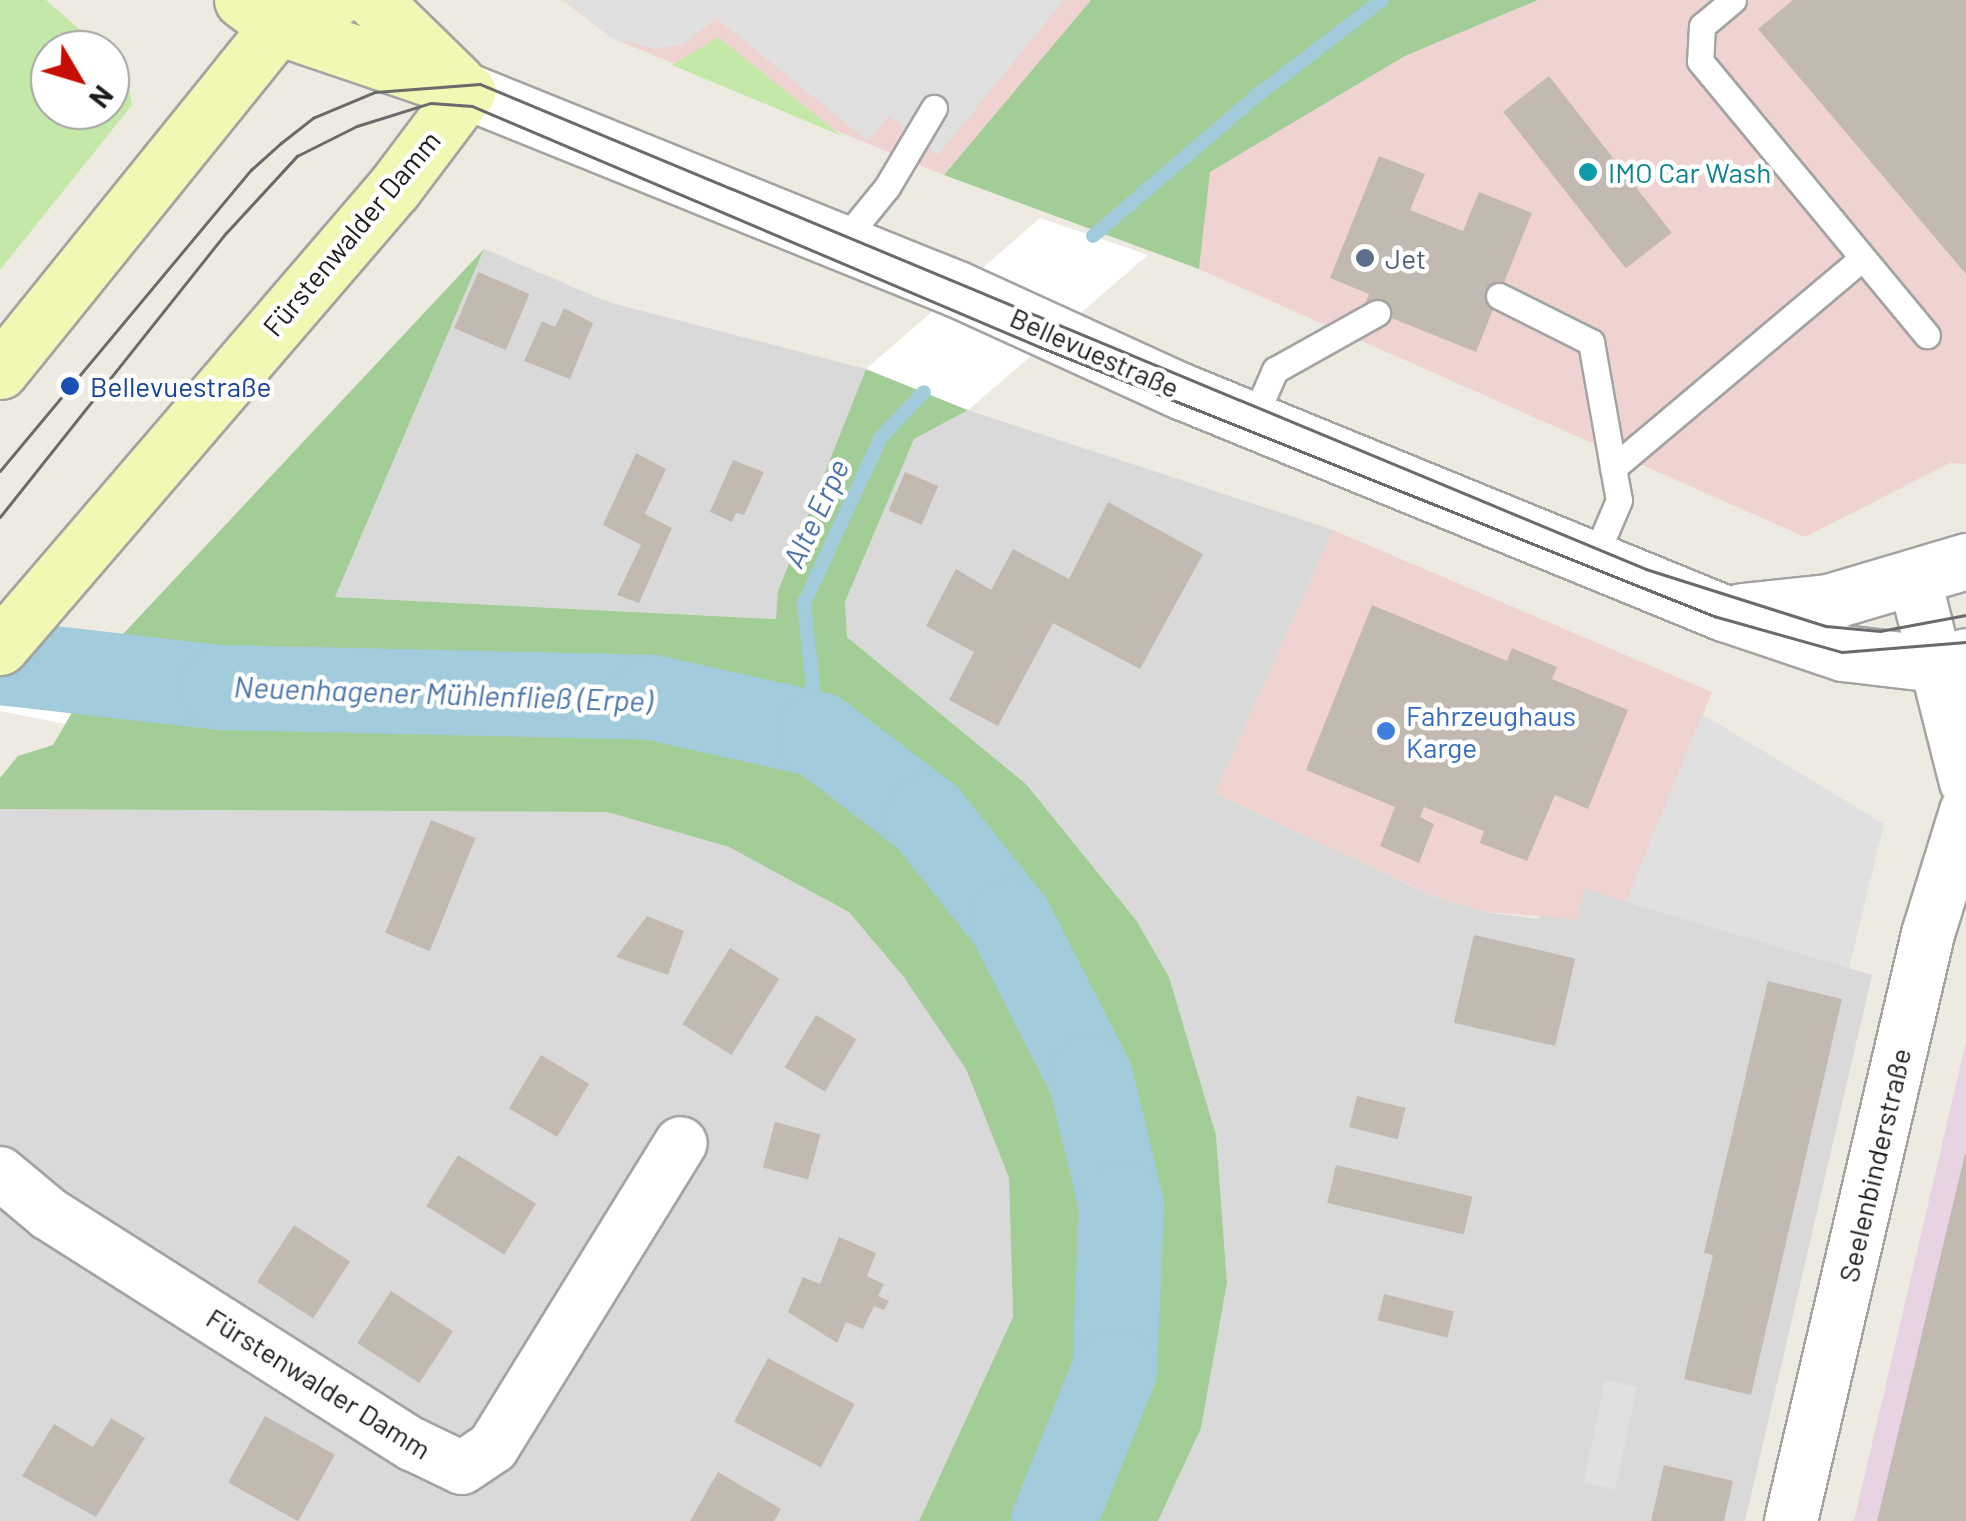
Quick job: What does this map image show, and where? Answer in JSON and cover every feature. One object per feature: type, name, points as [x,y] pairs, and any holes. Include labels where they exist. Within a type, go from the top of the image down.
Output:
[{"type":"main road","points":[[0,371],[260,14],[334,0]]},
{"type":"main road","points":[[373,0],[467,91]]},
{"type":"main road","points":[[260,14],[467,91]]},
{"type":"main road","name":"Fürstenwalder Damm","points":[[8,637],[394,188],[467,91]]},
{"type":"street","name":"Bellevuestraße","points":[[467,91],[844,241],[1253,420],[1724,613]]},
{"type":"street","points":[[1724,613],[1828,602],[1915,580],[1966,561]]},
{"type":"street","points":[[1915,580],[1951,660],[1966,782]]},
{"type":"street","points":[[1724,613],[1843,653],[1951,660]]},
{"type":"street","name":"Seelenbinderstraße","points":[[1791,1521],[1928,934],[1966,812]]},
{"type":"street","name":"Fürstenwalder Damm","points":[[0,1173],[49,1214],[412,1444],[462,1468],[493,1447],[680,1143]]},
{"type":"lane","points":[[1732,0],[1702,26],[1700,61],[1927,335]]},
{"type":"lane","points":[[844,241],[887,187],[934,108]]},
{"type":"lane","points":[[1614,468],[1862,258]]},
{"type":"lane","points":[[1499,296],[1592,342],[1619,500],[1594,561]]},
{"type":"lane","points":[[1253,420],[1275,370],[1378,313]]},
{"type":"shaded area","points":[[563,0],[1091,0],[944,175],[612,38]]},
{"type":"shaded area","points":[[565,0],[1064,0],[938,155],[889,116],[868,141],[716,18],[684,44],[655,49],[612,38]]},
{"type":"shaded area","points":[[1538,0],[1966,0],[1966,464],[1950,463],[1805,537],[1199,269],[1209,172],[1405,56]]},
{"type":"shaded area","points":[[484,249],[608,302],[866,369],[778,591],[777,619],[334,597]]},
{"type":"shaded area","points":[[968,410],[1333,530],[1215,793],[1435,897],[1486,912],[1537,919],[1585,888],[1872,975],[1745,1521],[1158,1521],[1201,1428],[1227,1283],[1216,1135],[1169,978],[1136,920],[1026,784],[847,637],[845,602],[914,438]]},
{"type":"shaded area","points":[[1333,530],[1712,692],[1626,902],[1585,888],[1577,919],[1487,912],[1436,897],[1215,793]]},
{"type":"shaded area","points":[[1702,714],[1884,824],[1849,968],[1626,902]]},
{"type":"shaded area","points":[[0,809],[607,812],[729,847],[849,912],[903,975],[966,1069],[1009,1178],[1013,1317],[919,1521],[0,1521]]},
{"type":"shaded area","points":[[1966,1042],[1966,1521],[1854,1521]]},
{"type":"shaded area","points":[[1605,1380],[1637,1387],[1615,1490],[1583,1483]]},
{"type":"green space","points":[[0,0],[46,0],[80,30],[30,30],[30,130],[112,130],[0,270]]},
{"type":"green space","points":[[1091,0],[1538,0],[1405,56],[1210,172],[1199,269],[944,175]]},
{"type":"green space","points":[[718,37],[842,136],[672,65]]},
{"type":"green space","points":[[484,249],[335,597],[776,619],[778,591],[866,369],[968,410],[914,439],[845,602],[847,637],[1026,784],[1136,920],[1169,977],[1216,1135],[1227,1283],[1201,1428],[1158,1521],[919,1521],[1013,1317],[1009,1178],[966,1069],[903,976],[849,912],[729,847],[607,812],[0,809],[0,778],[18,756],[53,745],[110,648]]},
{"type":"pier","points":[[1040,218],[1148,255],[968,410],[866,369]]},
{"type":"pier","points":[[0,623],[110,648],[65,724],[0,711]]},
{"type":"building","points":[[1793,0],[1966,0],[1966,274],[1758,29]]},
{"type":"building","name":"IMO Car Wash","points":[[1549,76],[1672,233],[1626,269],[1503,112]]},
{"type":"building","points":[[1379,156],[1425,174],[1410,210],[1463,231],[1479,192],[1532,213],[1476,352],[1364,307],[1369,294],[1330,278]]},
{"type":"building","points":[[478,272],[530,294],[506,350],[454,328]]},
{"type":"building","points":[[564,308],[593,323],[570,379],[524,361],[542,321],[555,327]]},
{"type":"building","points":[[636,453],[666,469],[645,514],[672,528],[639,603],[617,595],[641,545],[603,525]]},
{"type":"building","points":[[733,460],[764,472],[744,515],[736,513],[732,522],[710,512]]},
{"type":"building","points":[[905,472],[938,486],[922,525],[889,511]]},
{"type":"building","points":[[1108,502],[1203,554],[1140,669],[1053,623],[998,726],[949,700],[974,652],[926,626],[956,569],[991,590],[1013,549],[1069,579]]},
{"type":"building","points":[[1372,605],[1507,661],[1512,648],[1557,667],[1552,679],[1628,710],[1588,809],[1555,795],[1527,861],[1480,843],[1484,831],[1424,807],[1420,817],[1434,824],[1419,863],[1380,846],[1395,807],[1306,770]]},
{"type":"building","points":[[431,820],[476,838],[430,951],[385,933]]},
{"type":"building","points":[[647,916],[684,931],[668,975],[616,957]]},
{"type":"building","points":[[1474,935],[1575,958],[1555,1046],[1454,1023]]},
{"type":"building","points":[[730,948],[779,979],[731,1055],[682,1024]]},
{"type":"building","points":[[1768,981],[1842,999],[1751,1395],[1684,1379],[1713,1255],[1704,1253]]},
{"type":"building","points":[[816,1015],[856,1039],[825,1091],[785,1067]]},
{"type":"building","points":[[541,1055],[589,1084],[557,1137],[509,1108]]},
{"type":"building","points":[[1357,1096],[1406,1108],[1398,1139],[1349,1127]]},
{"type":"building","points":[[775,1122],[820,1134],[808,1180],[763,1167]]},
{"type":"building","points":[[1965,1154],[1966,1521],[1877,1521]]},
{"type":"building","points":[[458,1155],[536,1204],[504,1255],[426,1206]]},
{"type":"building","points":[[1336,1165],[1472,1196],[1464,1234],[1327,1203]]},
{"type":"building","points":[[294,1225],[350,1261],[313,1319],[257,1282]]},
{"type":"building","points":[[839,1237],[876,1253],[867,1276],[884,1284],[878,1296],[889,1301],[884,1310],[874,1306],[863,1329],[846,1322],[837,1343],[788,1312],[803,1277],[820,1284]]},
{"type":"building","points":[[391,1291],[453,1331],[419,1383],[357,1343]]},
{"type":"building","points":[[1384,1294],[1454,1311],[1447,1338],[1377,1320]]},
{"type":"building","points":[[768,1358],[855,1404],[821,1468],[734,1422]]},
{"type":"building","points":[[265,1416],[335,1455],[298,1521],[228,1482]]},
{"type":"building","points":[[111,1418],[145,1438],[96,1517],[22,1476],[54,1424],[93,1447]]},
{"type":"building","points":[[1664,1465],[1733,1481],[1724,1521],[1651,1521]]},
{"type":"building","points":[[718,1472],[781,1509],[774,1521],[690,1521]]},
{"type":"waterway","name":"Alte Erpe","points":[[1093,236],[1255,97],[1382,0]]},
{"type":"waterway","name":"Alte Erpe","points":[[818,734],[804,603],[881,437],[924,392]]},
{"type":"waterway","name":"Neuenhagener Mühlenfließ (Erpe)","points":[[0,662],[221,687],[652,697],[818,734],[927,817],[1010,921],[1090,1077],[1121,1205],[1114,1370],[1053,1521]]},
{"type":"tram line","points":[[0,471],[251,170],[281,143],[313,118],[375,92],[480,84],[1646,569],[1826,626],[1880,631],[1966,615]]},
{"type":"tram line","points":[[0,517],[226,233],[297,156],[357,126],[431,103],[472,106],[1040,347],[1714,616],[1842,652],[1966,642]]},
{"type":"place","name":"IMO Car Wash","points":[[1588,172]]},
{"type":"place","name":"Jet","points":[[1365,258]]},
{"type":"place","name":"Bellevuestraße","points":[[70,386]]},
{"type":"place","name":"Fahrzeughaus Karge","points":[[1386,731]]}]
